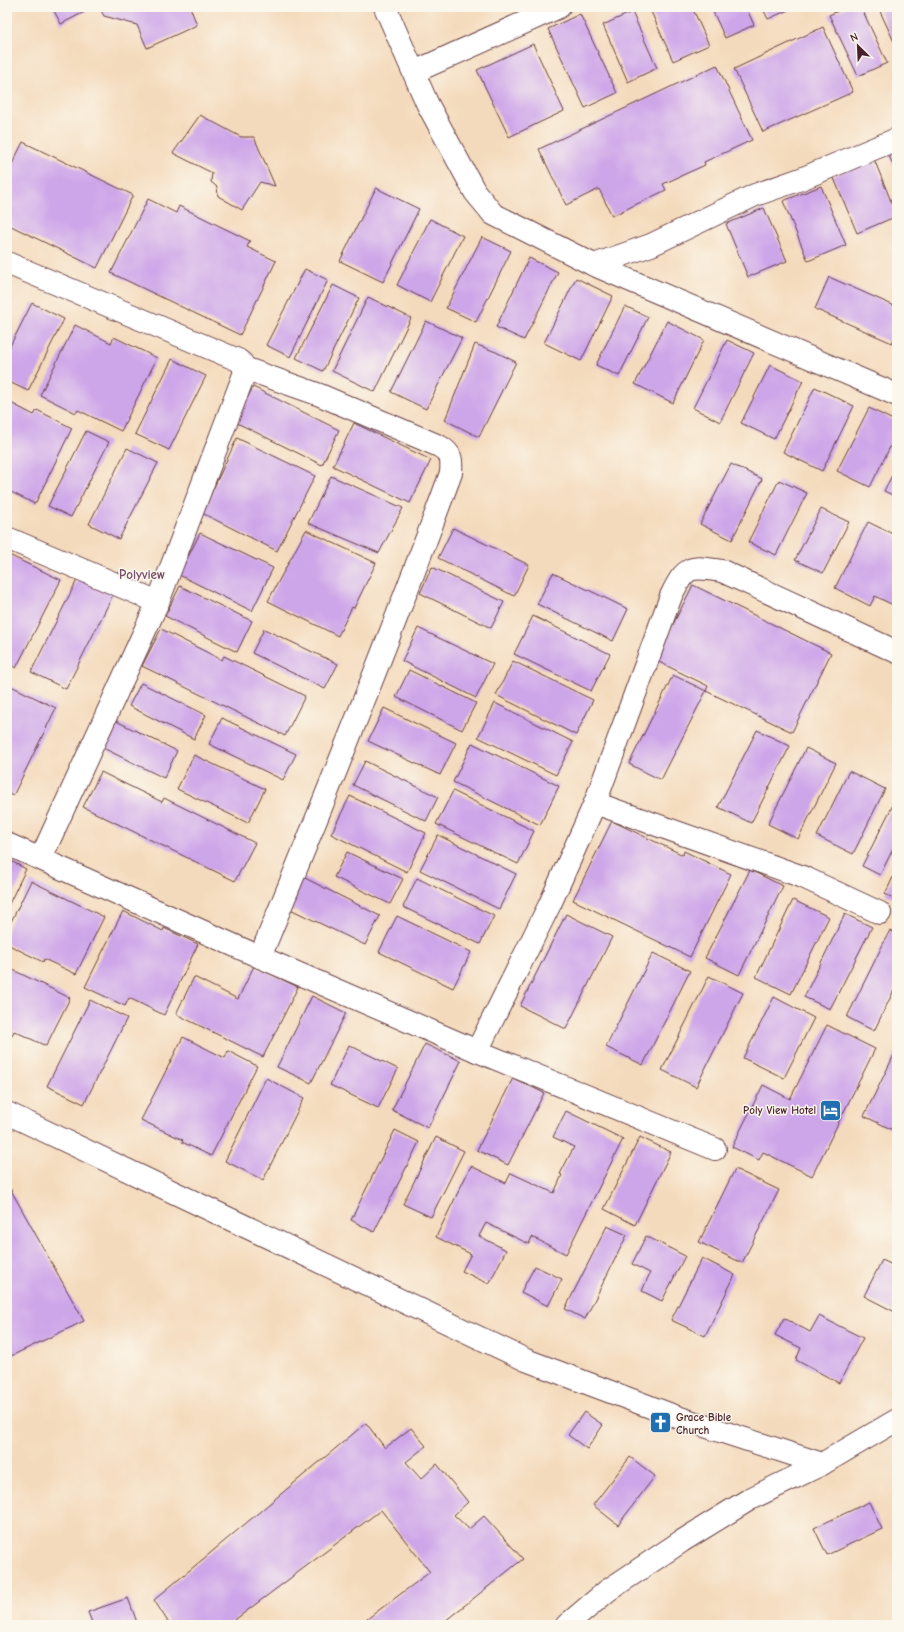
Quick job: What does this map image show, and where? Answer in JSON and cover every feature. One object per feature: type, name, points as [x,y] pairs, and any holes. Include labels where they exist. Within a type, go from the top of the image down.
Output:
[{"type":"street","points":[[385,7],[427,103],[475,192],[493,214],[594,265],[897,395]]},
{"type":"street","points":[[414,72],[560,7]]},
{"type":"street","points":[[594,265],[651,245],[755,196],[801,179],[897,139]]},
{"type":"street","points":[[7,263],[238,360],[242,363],[244,368],[243,377],[158,602],[41,858]]},
{"type":"street","points":[[244,368],[327,398],[439,446],[446,450],[451,457],[451,473],[411,581],[328,792],[260,957]]},
{"type":"street","points":[[7,538],[158,602]]},
{"type":"street","points":[[477,1052],[550,904],[595,803],[671,596],[680,578],[688,570],[698,567],[722,571],[897,652]]},
{"type":"street","points":[[595,803],[803,877],[880,913]]},
{"type":"street","points":[[7,844],[477,1052],[715,1149]]},
{"type":"street","points":[[7,1113],[526,1360],[677,1417],[822,1464]]},
{"type":"street","points":[[567,1625],[607,1592],[682,1541],[750,1499],[822,1464],[897,1420]]},
{"type":"building","points":[[52,7],[94,7],[61,24]]},
{"type":"building","points":[[99,7],[190,7],[197,25],[147,48],[137,25],[104,16]]},
{"type":"building","points":[[649,7],[692,7],[709,45],[673,61]]},
{"type":"building","points":[[711,7],[746,7],[754,25],[725,38]]},
{"type":"building","points":[[762,7],[795,7],[768,19]]},
{"type":"building","points":[[847,7],[861,7],[887,63],[858,76],[829,15]]},
{"type":"building","points":[[878,7],[897,7],[897,48]]},
{"type":"building","points":[[632,12],[657,68],[628,82],[603,25]]},
{"type":"building","points":[[580,14],[617,93],[585,108],[548,29]]},
{"type":"building","points":[[823,27],[853,92],[763,132],[734,69]]},
{"type":"building","points":[[533,44],[564,111],[509,137],[477,70]]},
{"type":"building","points":[[717,65],[752,140],[704,162],[705,165],[663,184],[666,190],[612,216],[599,189],[566,205],[539,149]]},
{"type":"building","points":[[200,115],[241,137],[254,137],[275,186],[260,182],[242,210],[218,196],[217,187],[211,182],[212,173],[173,153]]},
{"type":"building","points":[[7,139],[11,141],[7,148]]},
{"type":"building","points":[[23,142],[133,195],[97,268],[7,224],[7,174]]},
{"type":"building","points":[[897,152],[897,173],[889,156]]},
{"type":"building","points":[[874,159],[897,216],[857,233],[833,176]]},
{"type":"building","points":[[821,186],[846,245],[808,261],[783,201]]},
{"type":"building","points":[[376,188],[419,209],[383,282],[340,261]]},
{"type":"building","points":[[148,199],[176,213],[179,206],[250,241],[247,247],[276,261],[240,335],[111,273]]},
{"type":"building","points":[[764,208],[787,261],[748,277],[726,224]]},
{"type":"building","points":[[430,219],[463,236],[430,302],[397,285]]},
{"type":"building","points":[[482,237],[511,251],[476,322],[446,308]]},
{"type":"building","points":[[529,258],[558,272],[524,340],[496,327]]},
{"type":"building","points":[[305,269],[328,280],[290,357],[266,345]]},
{"type":"building","points":[[829,277],[897,307],[897,333],[892,343],[815,309]]},
{"type":"building","points":[[576,278],[613,296],[581,361],[544,343]]},
{"type":"building","points":[[333,285],[359,298],[323,371],[296,358]]},
{"type":"building","points":[[368,297],[411,318],[375,392],[332,371]]},
{"type":"building","points":[[32,303],[64,319],[28,391],[7,381],[7,347],[9,348]]},
{"type":"building","points":[[625,306],[648,317],[619,376],[596,365]]},
{"type":"building","points":[[426,321],[462,338],[426,409],[391,392]]},
{"type":"building","points":[[667,321],[704,340],[673,403],[635,384]]},
{"type":"building","points":[[75,325],[111,343],[114,337],[157,358],[121,431],[78,410],[76,413],[40,395]]},
{"type":"building","points":[[727,340],[754,353],[720,422],[693,408]]},
{"type":"building","points":[[475,344],[516,362],[479,437],[445,420]]},
{"type":"building","points":[[172,359],[206,376],[169,450],[135,434]]},
{"type":"building","points":[[770,365],[803,381],[774,439],[741,423]]},
{"type":"building","points":[[253,387],[339,430],[322,465],[235,422]]},
{"type":"building","points":[[815,387],[854,406],[822,471],[783,452]]},
{"type":"building","points":[[7,401],[34,415],[37,410],[72,428],[35,504],[7,490]]},
{"type":"building","points":[[869,408],[897,422],[897,433],[870,487],[837,471]]},
{"type":"building","points":[[354,423],[431,460],[410,503],[333,466]]},
{"type":"building","points":[[86,431],[109,442],[71,517],[48,506]]},
{"type":"building","points":[[237,438],[315,476],[277,551],[202,513]]},
{"type":"building","points":[[127,448],[158,463],[119,539],[89,524]]},
{"type":"building","points":[[731,464],[762,479],[732,540],[700,524]]},
{"type":"building","points":[[897,466],[897,497],[884,491]]},
{"type":"building","points":[[331,476],[403,508],[379,553],[308,523]]},
{"type":"building","points":[[779,480],[807,493],[776,555],[748,542]]},
{"type":"building","points":[[821,509],[849,522],[823,573],[795,560]]},
{"type":"building","points":[[868,522],[897,536],[897,607],[875,596],[870,606],[835,588]]},
{"type":"building","points":[[453,528],[529,565],[514,596],[438,558]]},
{"type":"building","points":[[306,530],[376,563],[354,608],[352,607],[338,636],[268,601]]},
{"type":"building","points":[[200,533],[273,568],[252,611],[179,575]]},
{"type":"building","points":[[7,554],[61,580],[16,668],[7,663]]},
{"type":"building","points":[[432,567],[504,602],[491,628],[420,593]]},
{"type":"building","points":[[553,573],[628,609],[613,641],[537,604]]},
{"type":"building","points":[[79,576],[114,593],[66,689],[31,672]]},
{"type":"building","points":[[693,585],[831,653],[792,732],[706,691],[708,686],[655,660]]},
{"type":"building","points":[[180,586],[252,621],[237,652],[165,616]]},
{"type":"building","points":[[533,616],[610,654],[591,691],[514,654]]},
{"type":"building","points":[[418,628],[493,664],[476,698],[402,661]]},
{"type":"building","points":[[161,629],[222,660],[224,656],[305,696],[285,736],[142,666]]},
{"type":"building","points":[[264,629],[338,664],[325,689],[252,653]]},
{"type":"building","points":[[513,661],[593,700],[576,735],[496,695]]},
{"type":"building","points":[[409,670],[476,703],[462,730],[396,697]]},
{"type":"building","points":[[673,675],[706,691],[661,780],[629,764]]},
{"type":"building","points":[[141,683],[206,715],[194,739],[129,706]]},
{"type":"building","points":[[7,684],[56,708],[13,796],[7,793]]},
{"type":"building","points":[[495,703],[573,742],[556,775],[478,737]]},
{"type":"building","points":[[384,708],[456,743],[440,775],[368,741]]},
{"type":"building","points":[[222,718],[296,754],[283,780],[209,744]]},
{"type":"building","points":[[114,720],[177,751],[164,778],[101,747]]},
{"type":"building","points":[[757,730],[790,746],[751,823],[718,807]]},
{"type":"building","points":[[472,743],[559,786],[540,825],[453,782]]},
{"type":"building","points":[[806,748],[836,763],[798,839],[768,824]]},
{"type":"building","points":[[194,755],[265,789],[248,823],[177,789]]},
{"type":"building","points":[[365,761],[438,797],[426,821],[353,785]]},
{"type":"building","points":[[849,771],[885,789],[853,854],[817,836]]},
{"type":"building","points":[[101,772],[162,802],[164,798],[255,843],[235,881],[83,807]]},
{"type":"building","points":[[453,791],[534,831],[518,864],[436,824]]},
{"type":"building","points":[[350,796],[426,833],[407,872],[331,834]]},
{"type":"building","points":[[897,797],[897,841],[880,875],[862,866]]},
{"type":"building","points":[[612,821],[683,855],[684,851],[731,874],[690,957],[573,900]]},
{"type":"building","points":[[438,835],[516,874],[499,909],[420,870]]},
{"type":"building","points":[[347,852],[403,879],[390,904],[334,877]]},
{"type":"building","points":[[9,860],[26,869],[7,908],[7,864]]},
{"type":"building","points":[[897,869],[897,900],[885,894]]},
{"type":"building","points":[[750,870],[783,886],[739,975],[705,958]]},
{"type":"building","points":[[301,876],[380,916],[365,945],[286,907]]},
{"type":"building","points":[[417,878],[494,916],[480,944],[403,907]]},
{"type":"building","points":[[31,881],[104,917],[76,974],[44,959],[43,962],[7,944],[7,930]]},
{"type":"building","points":[[793,900],[829,917],[791,994],[756,977]]},
{"type":"building","points":[[123,911],[163,931],[164,928],[198,944],[164,1015],[129,998],[125,1006],[85,987]]},
{"type":"building","points":[[566,914],[612,937],[566,1029],[520,1006]]},
{"type":"building","points":[[845,914],[872,927],[830,1009],[804,997]]},
{"type":"building","points":[[397,916],[471,952],[453,988],[379,952]]},
{"type":"building","points":[[890,930],[897,934],[897,984],[874,1031],[847,1017]]},
{"type":"building","points":[[653,953],[690,971],[643,1065],[606,1047]]},
{"type":"building","points":[[254,966],[298,987],[263,1057],[176,1014],[194,977],[238,999]]},
{"type":"building","points":[[7,967],[70,998],[46,1046],[14,1031],[7,1045]]},
{"type":"building","points":[[709,976],[743,993],[696,1087],[662,1070]]},
{"type":"building","points":[[312,996],[346,1013],[311,1083],[277,1067]]},
{"type":"building","points":[[774,997],[814,1018],[784,1078],[743,1058]]},
{"type":"building","points":[[90,1000],[127,1018],[84,1104],[47,1086]]},
{"type":"building","points":[[827,1025],[875,1049],[812,1176],[763,1152],[759,1160],[732,1147],[763,1085],[790,1099]]},
{"type":"building","points":[[183,1037],[225,1058],[228,1051],[257,1066],[211,1156],[182,1142],[183,1140],[141,1120]]},
{"type":"building","points":[[425,1044],[461,1061],[428,1128],[392,1110]]},
{"type":"building","points":[[349,1045],[398,1069],[378,1108],[330,1085]]},
{"type":"building","points":[[897,1049],[897,1132],[864,1116]]},
{"type":"building","points":[[266,1078],[304,1098],[263,1180],[225,1161]]},
{"type":"building","points":[[513,1078],[544,1093],[508,1165],[477,1150]]},
{"type":"building","points":[[566,1111],[623,1139],[566,1254],[532,1237],[529,1244],[486,1223],[479,1236],[506,1250],[489,1284],[462,1271],[471,1254],[436,1237],[471,1166],[506,1183],[511,1173],[554,1193],[562,1175],[560,1174],[574,1147],[553,1137]]},
{"type":"building","points":[[395,1130],[419,1142],[374,1232],[351,1220]]},
{"type":"building","points":[[436,1137],[464,1151],[431,1217],[403,1204]]},
{"type":"building","points":[[640,1137],[671,1152],[635,1225],[604,1209]]},
{"type":"building","points":[[735,1169],[779,1190],[742,1263],[699,1242]]},
{"type":"building","points":[[7,1183],[84,1321],[11,1356],[7,1349]]},
{"type":"building","points":[[607,1226],[627,1235],[585,1319],[565,1309]]},
{"type":"building","points":[[646,1236],[685,1256],[662,1301],[642,1291],[650,1273],[632,1264]]},
{"type":"building","points":[[702,1258],[735,1275],[705,1336],[671,1320]]},
{"type":"building","points":[[882,1260],[897,1267],[897,1313],[864,1296]]},
{"type":"building","points":[[535,1266],[562,1279],[548,1306],[521,1292]]},
{"type":"building","points":[[819,1316],[863,1338],[839,1383],[796,1360],[801,1348],[775,1335],[784,1318],[810,1332]]},
{"type":"building","points":[[584,1412],[603,1425],[587,1449],[568,1435]]},
{"type":"building","points":[[366,1423],[385,1448],[411,1428],[426,1446],[406,1462],[421,1479],[437,1464],[468,1502],[454,1515],[469,1529],[484,1516],[523,1559],[440,1625],[359,1625],[430,1572],[381,1510],[228,1625],[170,1625],[154,1600]]},
{"type":"building","points":[[630,1457],[655,1476],[618,1525],[593,1505]]},
{"type":"building","points":[[869,1502],[882,1529],[827,1555],[814,1528]]},
{"type":"building","points":[[128,1598],[138,1625],[93,1625],[88,1612]]},
{"type":"place","name":"Poly View Hotel","points":[[831,1110]]},
{"type":"place","name":"Grace Bible Church","points":[[661,1423]]},
{"type":"district","name":"Polyview","points":[[142,574]]}]
